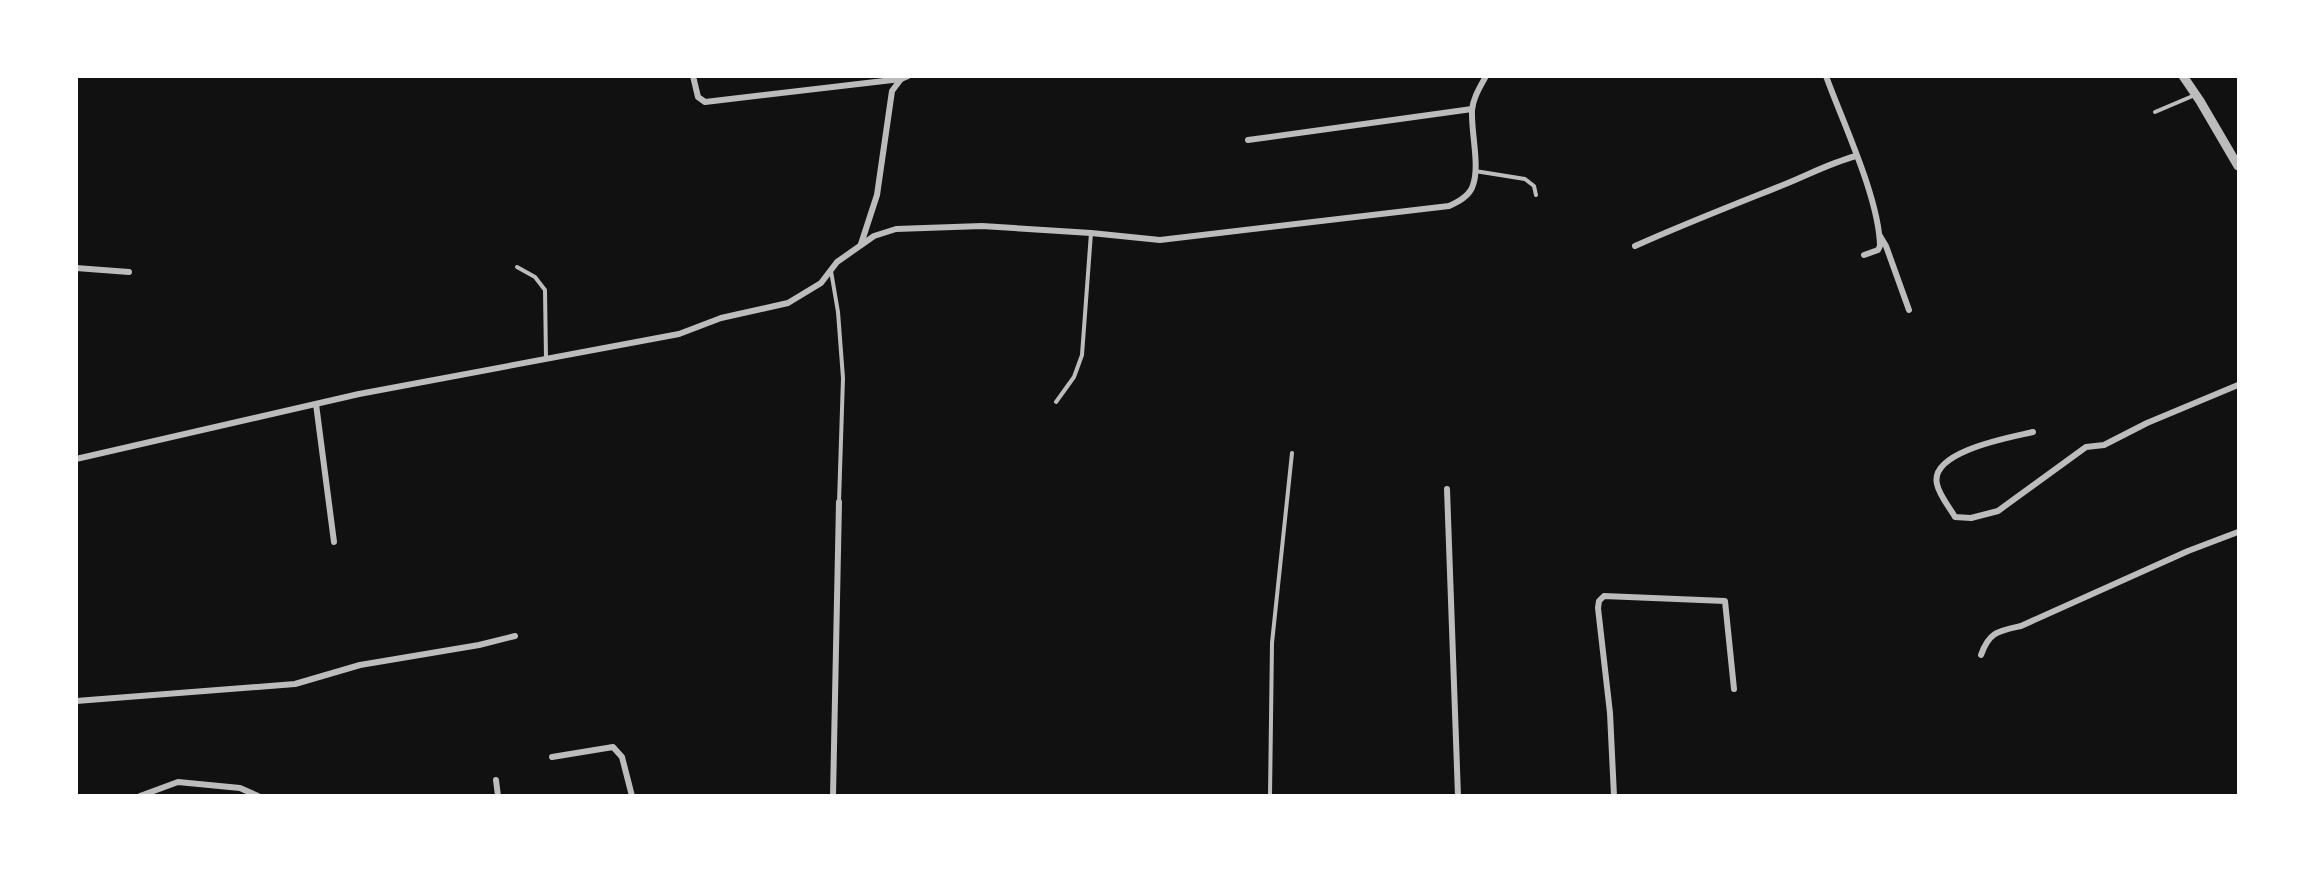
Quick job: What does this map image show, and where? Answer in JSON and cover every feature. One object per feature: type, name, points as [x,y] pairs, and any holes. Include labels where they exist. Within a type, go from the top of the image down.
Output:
[{"type":"street","points":[[693,76],[698,97],[705,102],[905,78]]},
{"type":"street","points":[[76,459],[316,404],[679,334],[721,318],[788,303],[821,283],[837,262],[874,236],[896,229],[982,226],[1091,232],[1160,240],[1449,206],[1461,200],[1473,187],[1472,109],[1475,96],[1486,76]]},
{"type":"street","points":[[1826,76],[1876,216],[1880,246],[1878,250],[1864,255]]},
{"type":"street","points":[[2183,76],[2238,166]]},
{"type":"street","points":[[861,245],[877,195],[892,91],[905,78]]},
{"type":"street","points":[[1248,140],[1472,109]]},
{"type":"street","points":[[1635,246],[1710,212],[1785,184],[1832,162],[1856,156]]},
{"type":"street","points":[[1880,235],[1909,310]]},
{"type":"street","points":[[76,268],[129,272]]},
{"type":"street","points":[[2033,432],[1968,448],[1949,460],[1937,474],[1937,484],[1955,517],[1971,518],[1998,511],[2086,447],[2104,445],[2147,423],[2238,385]]},
{"type":"street","points":[[316,404],[334,542]]},
{"type":"street","points":[[1447,489],[1458,795]]},
{"type":"street","points":[[833,795],[839,502]]},
{"type":"street","points":[[1981,655],[1985,644],[1996,631],[2021,626],[2188,551],[2238,532]]},
{"type":"street","points":[[1614,795],[1610,713],[1598,608],[1599,601],[1604,596],[1725,602],[1734,689]]},
{"type":"street","points":[[76,702],[295,684],[360,665],[457,649],[515,636]]},
{"type":"street","points":[[552,757],[613,747],[622,757],[632,795]]},
{"type":"street","points":[[496,780],[498,795]]},
{"type":"street","points":[[140,795],[177,782],[240,788],[258,795]]},
{"type":"lane","points":[[2155,112],[2195,95]]},
{"type":"lane","points":[[1474,171],[1525,179],[1534,186],[1536,195]]},
{"type":"lane","points":[[1056,402],[1074,377],[1082,355],[1091,232]]},
{"type":"lane","points":[[517,267],[535,277],[545,290],[546,359]]},
{"type":"lane","points":[[831,270],[838,312],[843,378],[839,502]]},
{"type":"lane","points":[[1270,795],[1272,643],[1292,453]]}]
